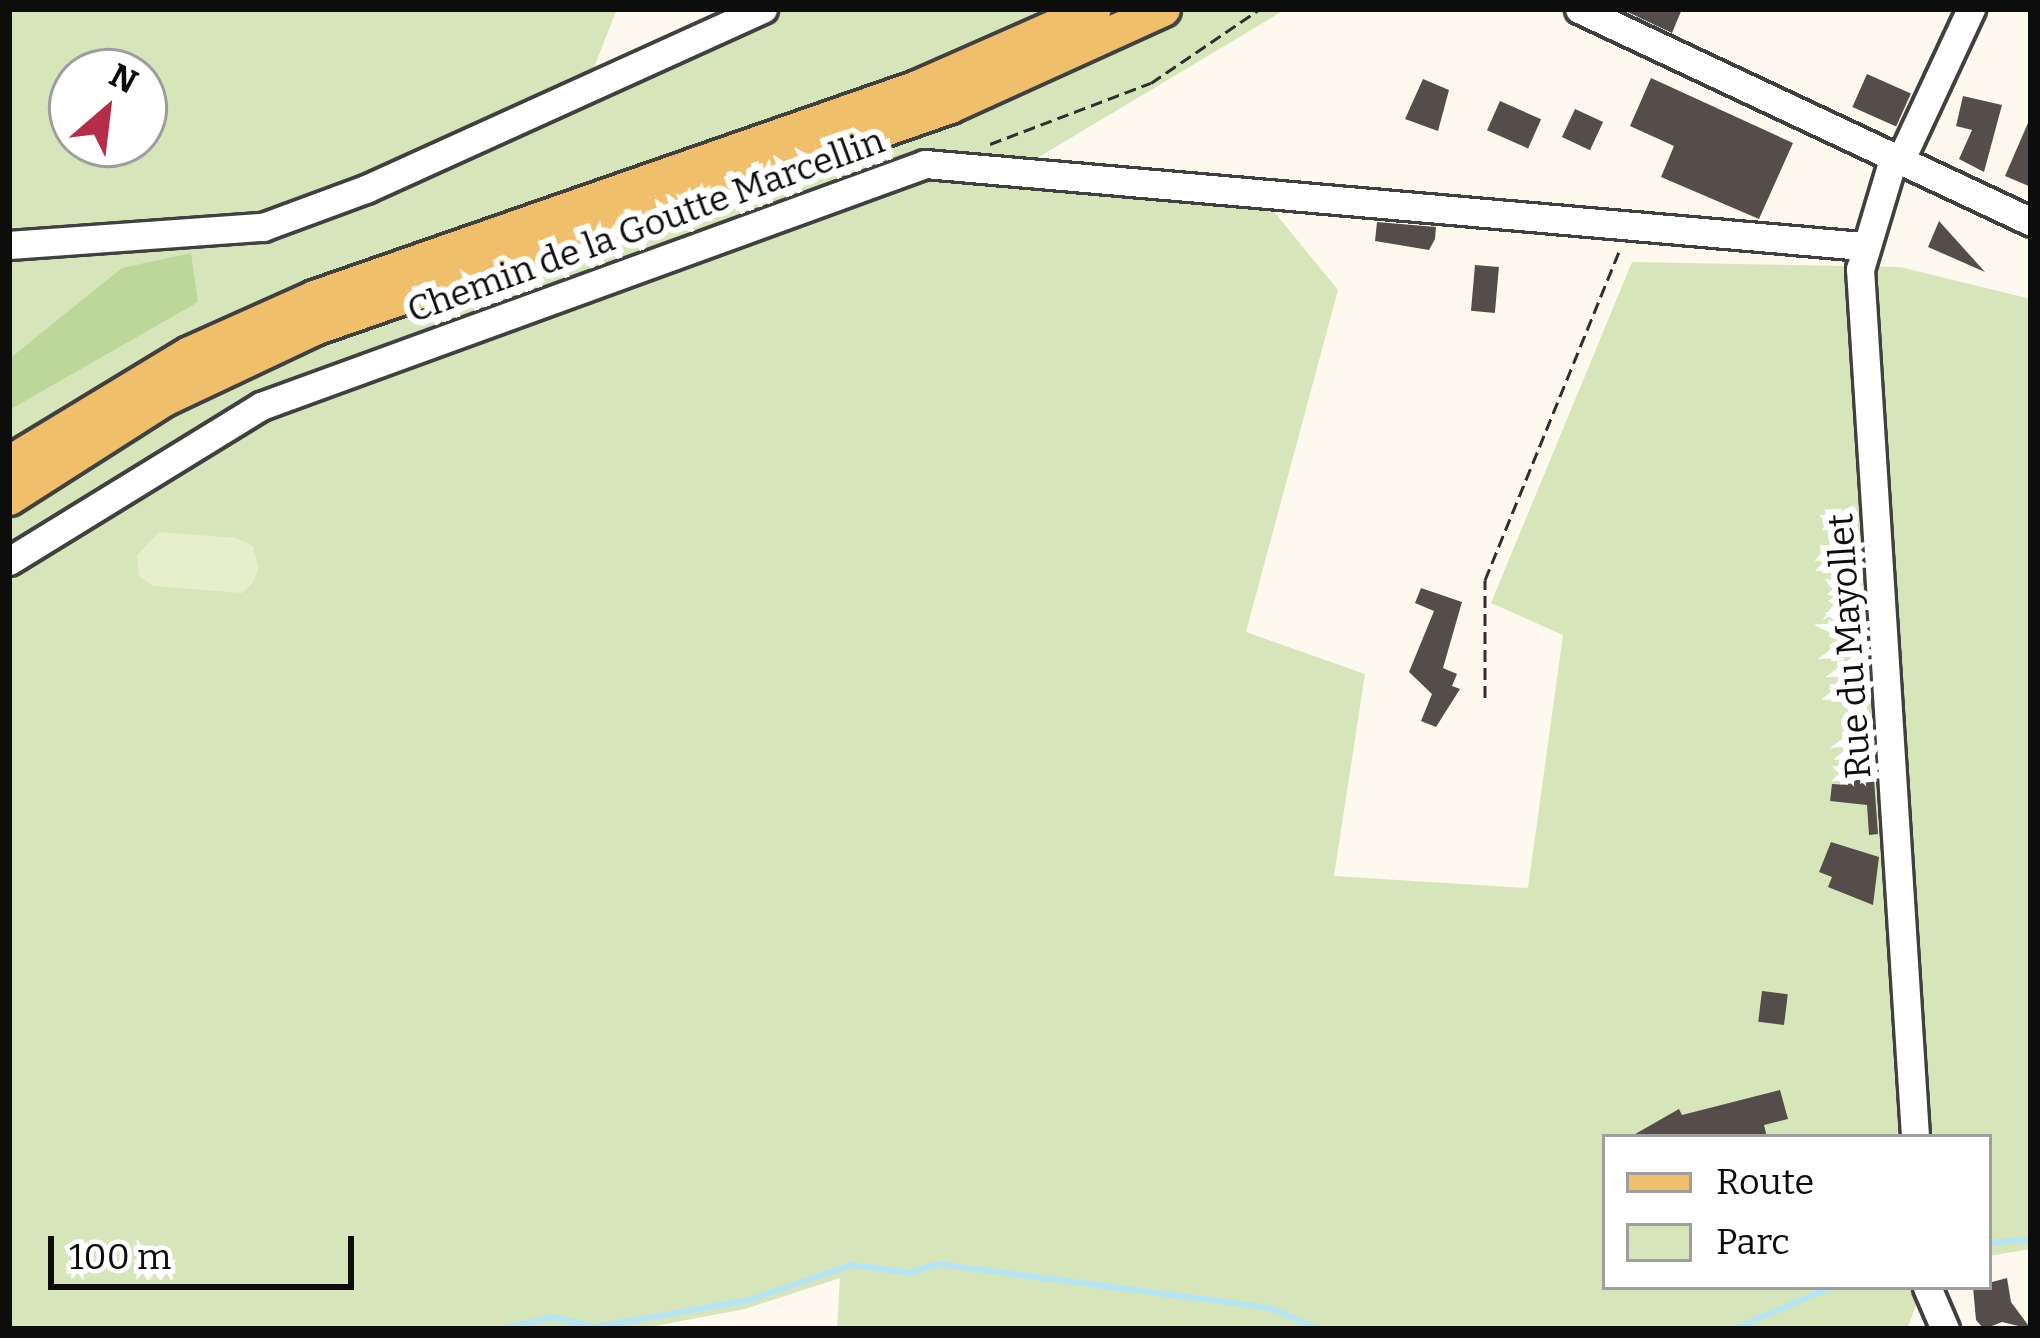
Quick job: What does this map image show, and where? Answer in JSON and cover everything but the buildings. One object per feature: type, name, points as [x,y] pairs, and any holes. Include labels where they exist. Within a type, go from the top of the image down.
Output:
[{"type":"main road","points":[[9,462],[189,353],[314,297],[917,87],[1094,9]]},
{"type":"main road","points":[[9,499],[164,399],[314,328],[950,106],[1162,9]]},
{"type":"street","points":[[9,245],[263,226],[366,189],[763,9]]},
{"type":"street","points":[[1579,9],[2031,222]]},
{"type":"street","name":"Rue du Mayollet","points":[[1916,1134],[1862,246],[1898,158],[1971,9]]},
{"type":"street","name":"Chemin de la Goutte Marcellin","points":[[9,561],[261,406],[925,164],[1862,246]]},
{"type":"street","points":[[1928,1290],[1945,1329]]},
{"type":"path","points":[[989,144],[1151,83],[1260,9]]},
{"type":"path","points":[[1485,698],[1485,580],[1630,225]]},
{"type":"green space","points":[[9,9],[617,9],[584,93],[780,9],[1286,9],[1039,157],[1271,208],[1338,290],[1246,632],[1365,674],[1334,876],[1528,888],[1563,635],[1491,603],[1632,262],[1900,267],[2031,299],[2031,1249],[1992,1256],[1992,1134],[1602,1134],[1602,1290],[1922,1290],[1907,1329],[837,1329],[840,1278],[745,1309],[639,1329],[9,1329]]},
{"type":"green space","points":[[191,253],[198,302],[9,410],[9,359],[122,268]]},
{"type":"green space","points":[[159,532],[236,538],[253,546],[259,568],[252,584],[242,593],[153,586],[139,576],[137,555]]},
{"type":"waterway","points":[[1992,1243],[2031,1239]]},
{"type":"waterway","points":[[501,1329],[553,1317],[595,1327],[750,1300],[851,1265],[911,1273],[937,1264],[1270,1308],[1320,1329]]},
{"type":"waterway","points":[[1734,1329],[1825,1290]]}]
